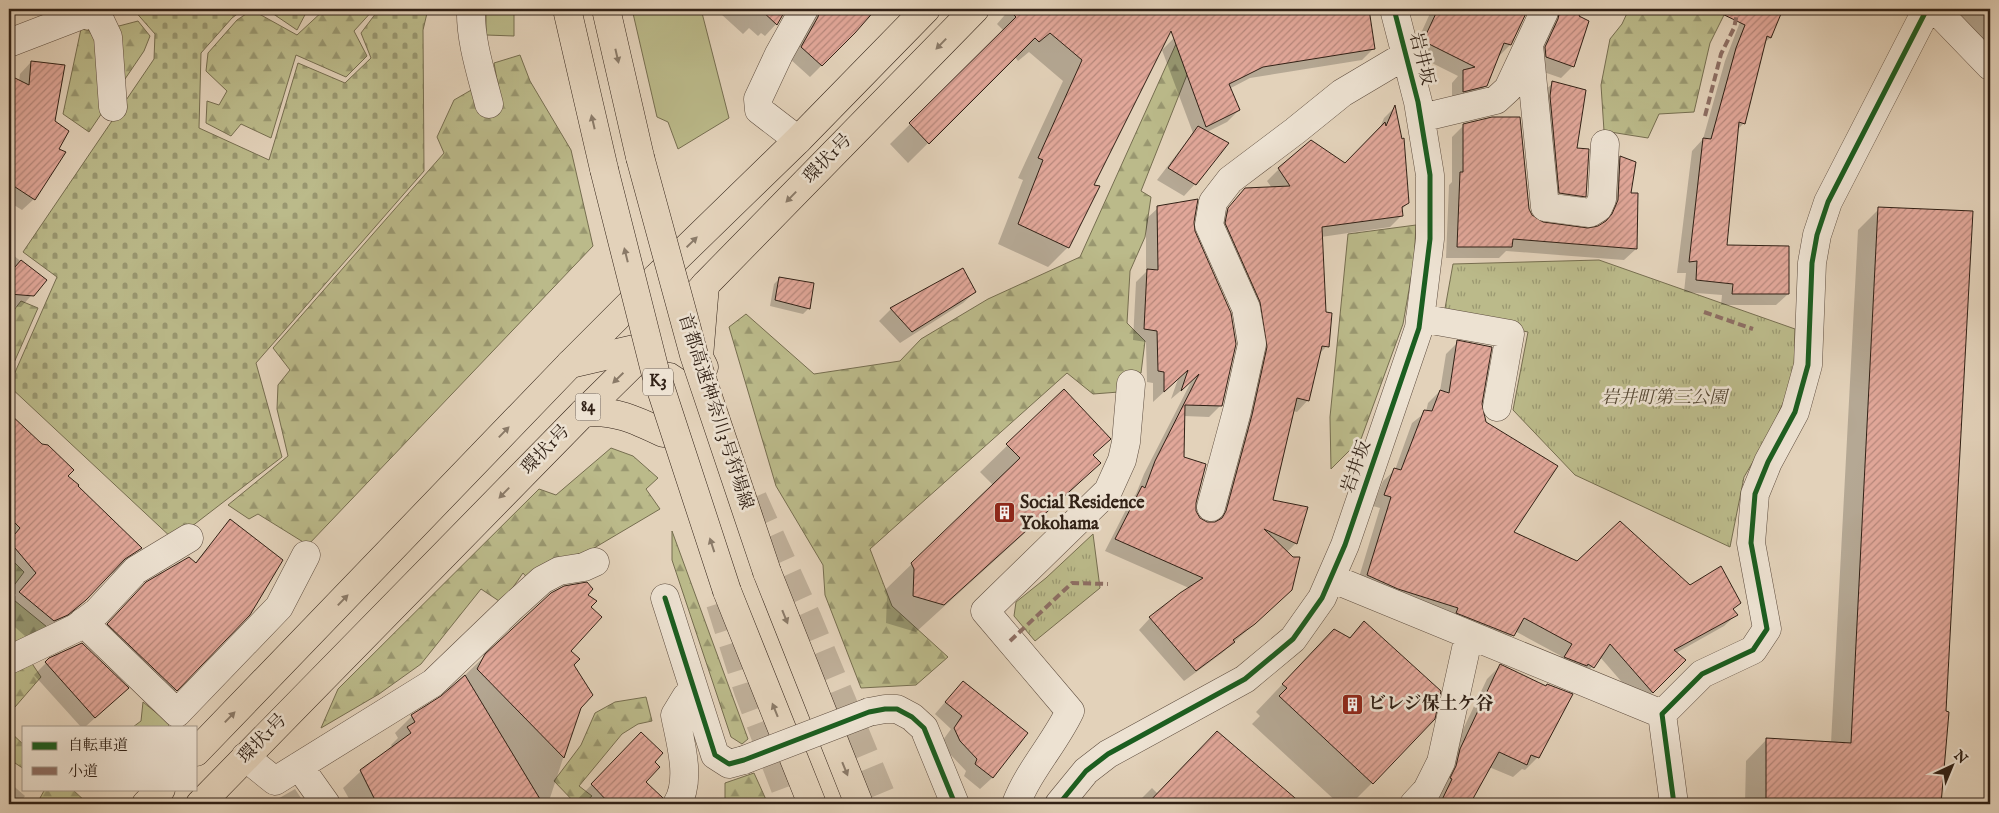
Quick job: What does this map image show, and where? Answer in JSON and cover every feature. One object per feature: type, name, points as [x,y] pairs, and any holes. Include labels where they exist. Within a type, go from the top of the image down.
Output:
[{"type":"main road","name":"K3","points":[[567,9],[604,169],[655,371],[727,591],[812,804]]},
{"type":"main road","name":"首都高速神奈川3号狩場線","points":[[606,9],[640,157],[694,355],[767,572],[859,804]]},
{"type":"main road","name":"環状1号","points":[[198,750],[570,364],[798,140],[926,9]]},
{"type":"main road","name":"環状1号","points":[[200,804],[652,345],[705,285],[975,9]]},
{"type":"main road","points":[[656,278],[650,356],[653,395],[663,433],[690,510]]},
{"type":"main road","points":[[705,285],[699,357],[750,492]]},
{"type":"main road","points":[[570,364],[652,345],[680,350],[703,365]]},
{"type":"main road","points":[[583,413],[599,411],[631,418],[663,433]]},
{"type":"main road","points":[[146,804],[159,790]]},
{"type":"street","points":[[471,9],[470,21],[477,58],[489,104]]},
{"type":"street","points":[[798,140],[759,110],[758,99],[779,54],[804,9]]},
{"type":"street","name":"岩井坂","points":[[1059,804],[1086,772],[1108,754],[1245,679],[1293,638],[1322,598],[1345,545],[1418,328],[1430,239],[1430,175],[1421,118],[1394,9]]},
{"type":"street","points":[[1421,118],[1496,100],[1508,89],[1544,9]]},
{"type":"street","points":[[1662,714],[1702,674],[1753,650],[1767,629],[1751,544],[1755,494],[1768,462],[1795,412],[1808,366],[1812,263],[1817,235],[1828,202],[1927,9]]},
{"type":"street","points":[[1935,9],[1990,66]]},
{"type":"street","points":[[9,43],[87,13],[99,18],[108,37],[113,107]]},
{"type":"street","points":[[1529,45],[1545,207],[1590,213],[1598,208],[1602,198],[1605,144]]},
{"type":"street","points":[[1211,507],[1237,411],[1252,344],[1246,308],[1209,226],[1213,202],[1230,180],[1342,93],[1406,55]]},
{"type":"street","points":[[1420,318],[1510,334],[1497,407]]},
{"type":"street","points":[[1016,804],[1036,765],[1061,730],[1070,711],[986,611],[1108,491],[1122,460],[1126,442],[1131,384]]},
{"type":"street","points":[[9,660],[76,628],[97,612],[136,570],[189,538]]},
{"type":"street","points":[[83,622],[177,713],[279,607],[306,556]]},
{"type":"street","points":[[245,757],[275,781],[433,683],[542,580],[559,572],[584,567],[595,562]]},
{"type":"street","points":[[1331,578],[1662,714]]},
{"type":"street","points":[[665,598],[715,755],[729,764],[869,712],[885,709],[897,710],[912,717],[924,728],[955,804]]},
{"type":"street","points":[[1414,804],[1428,790],[1441,762],[1469,635]]},
{"type":"street","points":[[677,804],[682,796],[684,763],[675,715],[686,697],[696,695]]},
{"type":"street","points":[[1662,714],[1674,804]]},
{"type":"street","points":[[299,766],[326,804]]},
{"type":"green space","points":[[133,9],[244,9],[232,18],[201,53],[199,128],[269,160],[298,63],[345,83],[371,58],[361,33],[379,9],[428,9],[423,30],[424,171],[256,363],[282,457],[174,540],[9,386],[57,277],[23,252],[154,59],[155,34]]},
{"type":"green space","points":[[266,9],[308,9],[297,30]]},
{"type":"green space","points":[[325,9],[374,9],[354,31],[367,56],[346,77],[296,55],[271,138],[241,124],[231,136],[206,123],[207,101],[219,105],[227,91],[206,71],[208,53],[237,20],[252,10],[297,35]]},
{"type":"green space","points":[[486,9],[514,9],[514,36],[486,35]]},
{"type":"green space","points":[[632,9],[701,9],[729,118],[678,149],[668,122],[657,117]]},
{"type":"green space","points":[[1629,9],[1727,9],[1710,43],[1694,112],[1659,114],[1648,138],[1604,131],[1601,85],[1610,39],[1622,24]]},
{"type":"green space","points":[[138,21],[150,36],[144,51],[89,132],[63,114],[81,29],[96,32]]},
{"type":"green space","points":[[1176,44],[1196,52],[1141,191],[1151,197],[1145,237],[1130,271],[1127,323],[1145,341],[1141,373],[1120,375],[1119,392],[1093,394],[1067,373],[870,549],[892,606],[948,657],[916,685],[861,688],[825,595],[823,565],[776,486],[729,327],[746,314],[814,374],[900,361],[921,339],[988,299],[1080,257]]},
{"type":"green space","points":[[520,55],[530,81],[571,150],[593,246],[308,545],[258,514],[249,519],[228,505],[288,456],[277,409],[278,385],[290,370],[273,348],[444,153],[437,137],[454,100],[473,89],[501,102],[494,63]]},
{"type":"green space","points":[[1416,225],[1414,261],[1403,324],[1361,439],[1331,469],[1330,417],[1348,234]]},
{"type":"green space","name":"岩井町第三公園","points":[[1599,260],[1795,329],[1794,379],[1767,438],[1744,477],[1730,547],[1575,475],[1513,410],[1528,332],[1444,314],[1453,264]]},
{"type":"green space","points":[[21,301],[38,308],[9,374],[9,308],[14,310]]},
{"type":"green space","points":[[611,448],[633,456],[658,478],[646,489],[660,509],[584,554],[529,580],[523,573],[502,603],[481,589],[421,664],[379,694],[321,728],[338,689],[539,489],[556,495]]},
{"type":"green space","points":[[672,531],[748,739],[742,744],[731,737],[672,560]]},
{"type":"green space","points":[[1093,534],[1100,588],[1035,641],[1014,616],[1016,602],[1046,578]]},
{"type":"green space","points":[[9,557],[24,572],[9,592]]},
{"type":"green space","points":[[9,596],[47,627],[19,644],[41,677],[15,707],[9,709]]},
{"type":"green space","points":[[646,697],[652,721],[638,724],[622,734],[579,786],[592,796],[583,804],[576,804],[554,781],[581,745],[595,713],[615,702]]},
{"type":"green space","points":[[143,702],[170,724],[168,726],[134,726],[141,721]]},
{"type":"green space","points":[[9,731],[22,743],[22,768],[9,759]]},
{"type":"green space","points":[[754,773],[768,804],[725,804],[725,783]]},
{"type":"green space","points":[[44,790],[73,790],[88,804],[48,804],[40,798]]},
{"type":"building","points":[[760,9],[786,9],[777,25]]},
{"type":"building","points":[[820,9],[876,9],[822,66],[801,47],[818,17]]},
{"type":"building","points":[[1008,9],[1369,9],[1375,49],[1263,67],[1229,84],[1240,110],[1206,127],[1171,31],[1094,185],[1100,186],[1069,248],[1018,224],[1043,160],[1038,158],[1082,60],[1050,33],[1039,42],[1035,38],[929,144],[909,123],[1016,17]]},
{"type":"building","points":[[1438,9],[1528,9],[1511,45],[1504,43],[1487,86],[1463,92],[1463,70],[1475,67],[1423,41]]},
{"type":"building","points":[[1560,9],[1582,9],[1579,16],[1589,21],[1574,67],[1546,57],[1545,47],[1558,19]]},
{"type":"building","points":[[1712,9],[1783,9],[1771,38],[1767,36],[1745,124],[1739,122],[1727,245],[1789,246],[1789,294],[1732,294],[1733,284],[1696,280],[1697,261],[1689,262],[1703,138],[1711,139],[1736,48],[1745,25]]},
{"type":"building","points":[[31,61],[65,65],[55,121],[69,131],[59,149],[66,152],[35,200],[9,183],[9,75],[29,85]]},
{"type":"building","points":[[1552,81],[1586,90],[1577,148],[1589,149],[1586,197],[1559,193],[1550,96]]},
{"type":"building","points":[[1395,105],[1402,139],[1404,138],[1409,203],[1402,207],[1403,216],[1322,227],[1326,312],[1332,313],[1329,347],[1322,346],[1309,401],[1297,398],[1273,500],[1308,507],[1297,544],[1264,529],[1293,557],[1300,557],[1292,590],[1255,624],[1233,640],[1235,642],[1196,671],[1149,617],[1203,578],[1115,539],[1142,486],[1145,488],[1155,461],[1199,374],[1181,391],[1188,370],[1164,392],[1164,372],[1158,371],[1157,331],[1144,329],[1147,269],[1158,270],[1157,206],[1198,199],[1194,222],[1195,231],[1231,313],[1236,344],[1222,406],[1185,405],[1184,457],[1206,464],[1196,503],[1196,511],[1200,518],[1207,522],[1215,522],[1222,518],[1226,511],[1252,415],[1267,347],[1260,302],[1225,223],[1228,208],[1245,188],[1290,186],[1278,168],[1311,140],[1345,163],[1385,122],[1386,126]]},
{"type":"building","points":[[1492,117],[1520,117],[1529,209],[1532,215],[1543,222],[1588,228],[1598,226],[1606,221],[1612,214],[1618,200],[1620,156],[1636,162],[1631,193],[1638,193],[1637,249],[1513,239],[1512,247],[1457,247],[1460,172],[1463,172],[1463,124]]},
{"type":"building","points":[[1198,126],[1229,143],[1196,185],[1168,168]]},
{"type":"building","points":[[1878,207],[1973,211],[1946,711],[1949,712],[1941,804],[1766,804],[1766,738],[1851,743]]},
{"type":"building","points":[[21,260],[47,280],[34,296],[9,294],[9,274]]},
{"type":"building","points":[[963,268],[976,292],[912,332],[890,308]]},
{"type":"building","points":[[779,277],[814,283],[810,309],[775,300]]},
{"type":"building","points":[[1457,340],[1492,347],[1482,404],[1486,422],[1558,466],[1514,532],[1577,561],[1620,521],[1690,585],[1721,566],[1741,603],[1733,609],[1738,615],[1674,650],[1686,660],[1653,693],[1610,644],[1594,668],[1588,664],[1587,666],[1564,657],[1572,644],[1524,618],[1514,636],[1456,613],[1458,608],[1398,589],[1367,575],[1391,497],[1384,495],[1394,468],[1401,470],[1424,410],[1432,411],[1440,390],[1449,393]]},
{"type":"building","name":"Social Residence Yokohama","points":[[1064,389],[1111,439],[1093,455],[1101,463],[944,605],[913,596],[914,569],[911,563],[1020,458],[1006,444]]},
{"type":"building","points":[[9,413],[42,444],[48,445],[74,470],[68,476],[142,548],[125,559],[86,600],[68,615],[54,621],[19,592],[36,573],[9,541],[20,528],[9,517]]},
{"type":"building","points":[[230,519],[283,560],[250,615],[177,691],[107,624],[146,582],[189,557],[196,563]]},
{"type":"building","points":[[587,582],[593,589],[588,595],[597,601],[591,607],[602,617],[571,651],[580,659],[574,665],[593,695],[581,708],[564,758],[477,669],[485,654],[551,593],[564,586]]},
{"type":"building","name":"ビレジ保土ケ谷","points":[[1364,621],[1441,691],[1435,719],[1373,784],[1279,696],[1287,688],[1282,684],[1334,629],[1350,638]]},
{"type":"building","points":[[82,643],[129,688],[95,718],[45,662],[49,658]]},
{"type":"building","points":[[1500,664],[1546,686],[1547,684],[1573,694],[1539,758],[1531,755],[1527,765],[1499,752],[1470,804],[1440,804],[1452,779],[1450,778],[1456,766],[1460,749]]},
{"type":"building","points":[[465,675],[543,804],[377,804],[360,770],[411,733],[407,727],[415,722],[411,715],[441,696]]},
{"type":"building","points":[[963,681],[1028,733],[993,778],[975,764],[977,759],[960,741],[954,728],[962,716],[945,702]]},
{"type":"building","points":[[1217,731],[1302,804],[1147,804]]},
{"type":"building","points":[[641,732],[663,753],[655,762],[660,767],[646,782],[663,798],[662,804],[610,804],[591,784]]},
{"type":"tunnel","points":[[753,498],[807,617],[885,804]]},
{"type":"tunnel","points":[[720,603],[748,691],[791,804]]},
{"type":"marked path","points":[[1705,116],[1721,54],[1734,28],[1738,9]]},
{"type":"marked path","points":[[1704,312],[1753,329]]},
{"type":"marked path","points":[[1010,641],[1072,583],[1108,584]]},
{"type":"cycle path","points":[[1059,804],[1086,771],[1108,754],[1245,679],[1293,639],[1322,598],[1345,545],[1419,328],[1430,239],[1430,175],[1418,102],[1394,9]]},
{"type":"cycle path","points":[[1674,804],[1662,714],[1702,674],[1753,650],[1767,629],[1751,543],[1755,494],[1768,462],[1795,412],[1808,365],[1812,263],[1817,235],[1828,202],[1927,9]]},
{"type":"cycle path","points":[[665,598],[715,755],[729,764],[869,712],[897,709],[912,717],[924,728],[955,804]]},
{"type":"place","name":"Social Residence Yokohama","points":[[1004,513]]},
{"type":"place","name":"ビレジ保土ケ谷","points":[[1352,704]]}]
